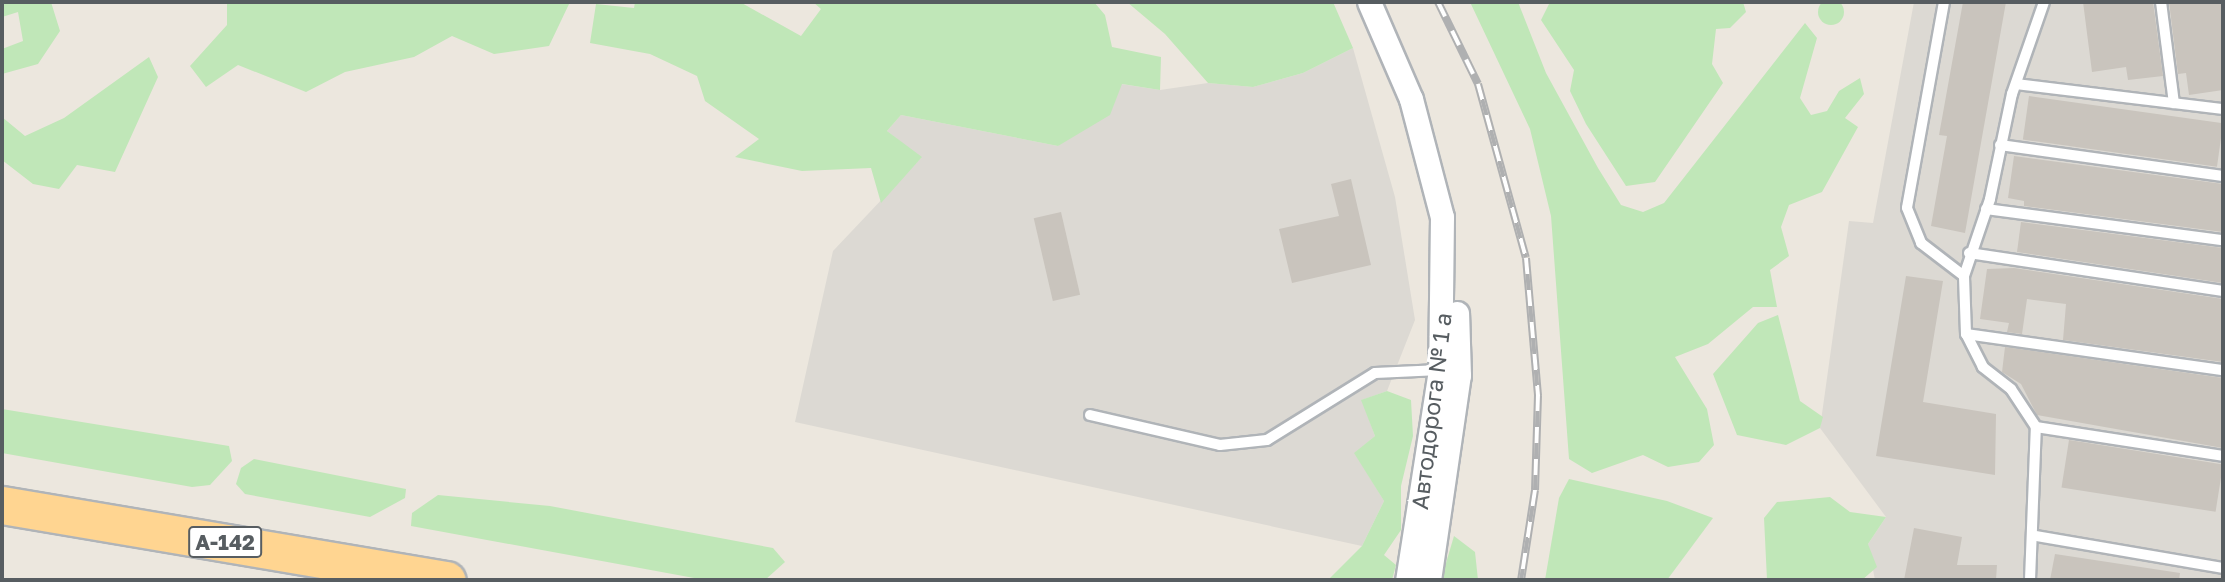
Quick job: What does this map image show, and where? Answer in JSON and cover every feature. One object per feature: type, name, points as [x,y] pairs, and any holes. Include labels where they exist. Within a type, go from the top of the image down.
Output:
[{"type":"highway","name":"А-142","points":[[2,505],[447,580]]},
{"type":"street","name":"Автодорога № 1 а","points":[[1369,2],[1411,99],[1442,217],[1440,370],[1407,580]]},
{"type":"street","points":[[1429,580],[1459,375],[1456,300],[1442,217]]},
{"type":"lane","points":[[1944,2],[1907,208],[1921,243],[1964,276]]},
{"type":"lane","points":[[2030,580],[2036,536],[2036,427],[2011,389],[1983,367],[1966,334],[1964,276],[1969,253],[1986,209],[2016,83],[2044,2]]},
{"type":"lane","points":[[2161,2],[2174,103]]},
{"type":"lane","points":[[2016,83],[2223,109]]},
{"type":"lane","points":[[2000,145],[2223,176]]},
{"type":"lane","points":[[1986,209],[2223,240]]},
{"type":"lane","points":[[1969,253],[2223,291]]},
{"type":"lane","points":[[1966,334],[2223,370]]},
{"type":"lane","points":[[1090,415],[1220,445],[1267,440],[1376,373],[1440,370]]},
{"type":"lane","points":[[2036,427],[2223,456]]},
{"type":"lane","points":[[2036,536],[2223,568]]},
{"type":"shaded area","points":[[1914,2],[2223,2],[2223,580],[1875,580],[1868,544],[1886,517],[1820,428],[1849,221],[1873,223]]},
{"type":"shaded area","points":[[1353,48],[1395,197],[1415,320],[1387,391],[1362,400],[1375,436],[1355,453],[1384,501],[1362,546],[795,422],[833,251],[921,158],[887,131],[901,115],[1058,146],[1121,84],[1160,90],[1208,83],[1253,87],[1303,73]]},
{"type":"green space","points":[[1831,-1],[1840,3],[1844,12],[1840,21],[1831,25],[1822,21],[1818,12],[1822,3]]},
{"type":"green space","points":[[2,2],[51,2],[60,31],[38,64],[2,74],[2,49],[23,41],[18,12],[2,17]]},
{"type":"green space","points":[[227,2],[570,2],[549,46],[494,54],[452,36],[414,57],[345,72],[306,92],[238,65],[206,87],[190,66],[227,25]]},
{"type":"green space","points":[[635,2],[740,2],[801,36],[821,9],[813,2],[1094,2],[1105,15],[1112,47],[1161,57],[1160,90],[1122,84],[1110,115],[1058,146],[901,115],[887,131],[922,157],[881,203],[871,168],[802,171],[735,157],[759,139],[705,101],[697,76],[650,54],[590,43],[596,4],[634,8]]},
{"type":"green space","points":[[1127,2],[1333,2],[1353,48],[1303,73],[1253,87],[1208,83],[1165,34]]},
{"type":"green space","points":[[1470,2],[1518,2],[1546,73],[1598,168],[1621,205],[1643,212],[1664,203],[1805,23],[1817,38],[1800,98],[1811,115],[1827,111],[1839,91],[1860,78],[1864,94],[1845,118],[1858,127],[1822,192],[1789,205],[1781,227],[1789,256],[1770,270],[1777,307],[1753,307],[1708,344],[1675,357],[1707,409],[1714,445],[1699,462],[1668,467],[1643,455],[1592,473],[1569,459],[1551,216],[1530,129]]},
{"type":"green space","points":[[1550,2],[1743,2],[1746,12],[1730,28],[1716,29],[1712,64],[1723,83],[1655,182],[1626,186],[1586,124],[1570,91],[1574,70],[1541,20]]},
{"type":"green space","points":[[149,57],[158,77],[115,172],[77,165],[59,189],[33,184],[2,160],[2,117],[25,136],[64,118]]},
{"type":"green space","points":[[1778,315],[1800,401],[1823,417],[1820,428],[1786,445],[1737,435],[1713,374],[1758,323]]},
{"type":"green space","points":[[1387,391],[1411,400],[1413,436],[1401,486],[1401,530],[1384,555],[1396,565],[1392,580],[1328,580],[1362,546],[1384,501],[1354,453],[1375,436],[1361,400]]},
{"type":"green space","points":[[2,409],[229,446],[232,461],[210,485],[192,487],[2,453]]},
{"type":"green space","points":[[254,459],[406,489],[405,498],[370,517],[245,494],[236,484],[241,468]]},
{"type":"green space","points":[[1569,479],[1667,501],[1713,518],[1667,580],[1545,580],[1559,498]]},
{"type":"green space","points":[[438,495],[550,506],[773,548],[785,562],[765,580],[705,580],[411,526],[412,513]]},
{"type":"green space","points":[[1830,497],[1850,512],[1886,517],[1868,544],[1877,567],[1862,580],[1767,580],[1764,518],[1777,502]]},
{"type":"green space","points":[[1454,536],[1475,552],[1478,580],[1441,580]]},
{"type":"building","points":[[1963,2],[2006,2],[1965,233],[1931,226],[1947,136],[1939,135]]},
{"type":"building","points":[[2083,2],[2153,2],[2163,76],[2128,80],[2126,67],[2092,72]]},
{"type":"building","points":[[2169,2],[2223,2],[2223,90],[2189,95],[2186,73],[2178,74]]},
{"type":"building","points":[[2029,96],[2223,123],[2217,167],[2023,140]]},
{"type":"building","points":[[2014,156],[2223,184],[2223,232],[2024,206],[2024,201],[2008,198]]},
{"type":"building","points":[[1351,179],[1371,265],[1292,283],[1279,229],[1339,216],[1331,184]]},
{"type":"building","points":[[1061,212],[1080,295],[1053,301],[1034,218]]},
{"type":"building","points":[[2021,222],[2223,248],[2223,283],[2017,252]]},
{"type":"building","points":[[2014,268],[2223,299],[2223,362],[2063,340],[2066,304],[2027,299],[2022,334],[2007,332],[2009,323],[1980,319],[1987,269]]},
{"type":"building","points":[[1906,276],[1943,281],[1923,402],[1996,414],[1995,475],[1876,456]]},
{"type":"building","points":[[2005,347],[2223,378],[2223,448],[2037,415],[2021,384],[2002,372]]},
{"type":"building","points":[[2069,440],[2223,464],[2216,512],[2061,487]]},
{"type":"building","points":[[1914,528],[1962,537],[1957,565],[1997,565],[1996,580],[1904,580]]},
{"type":"building","points":[[2055,554],[2180,573],[2179,580],[2050,580]]},
{"type":"railway","points":[[1438,2],[1478,84],[1526,258],[1538,395],[1535,490],[1521,580]]}]
